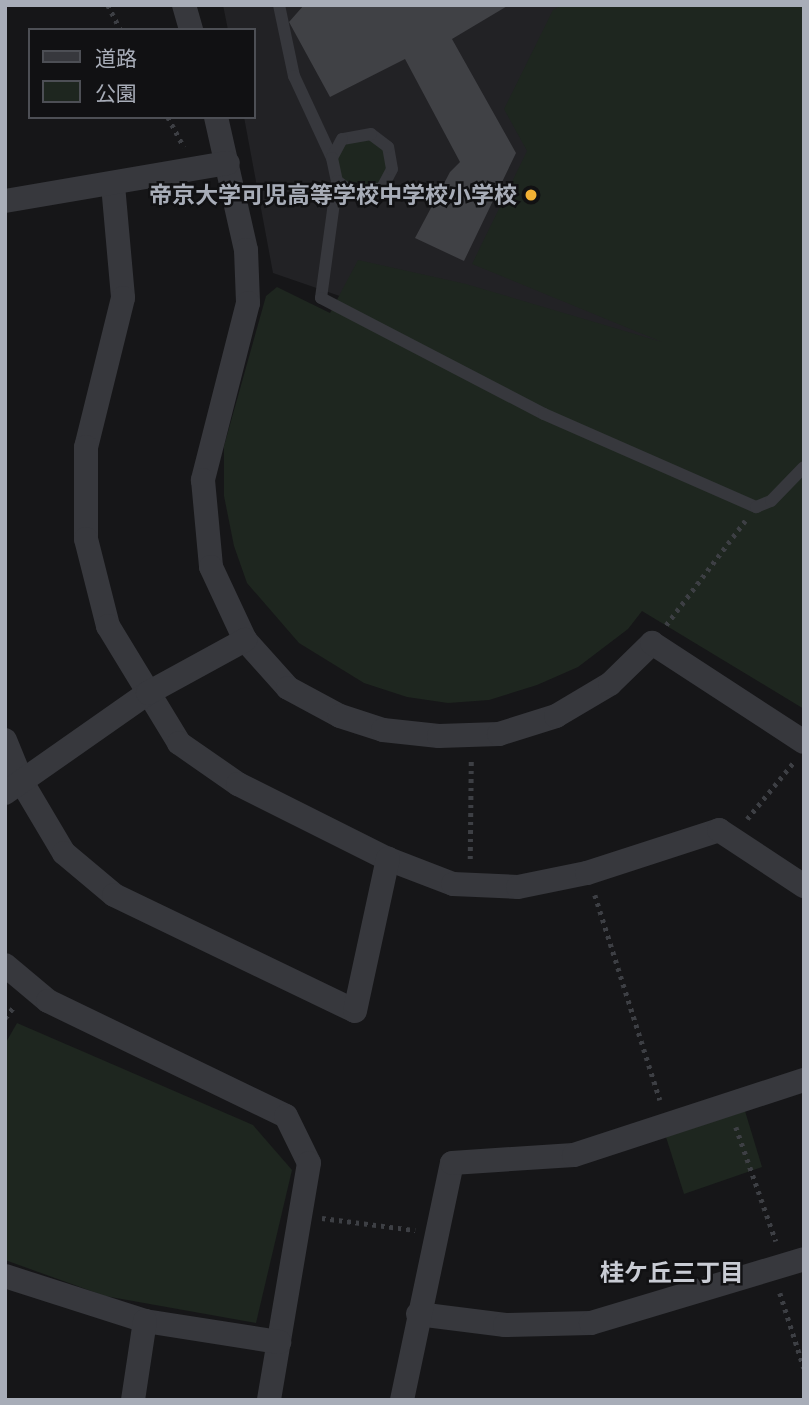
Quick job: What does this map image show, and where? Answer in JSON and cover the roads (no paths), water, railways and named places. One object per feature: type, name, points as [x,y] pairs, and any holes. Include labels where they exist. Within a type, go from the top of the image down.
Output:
[{"type":"street","points":[[184,5],[190,28]]},
{"type":"street","points":[[217,119],[246,250],[248,303],[203,480],[211,567],[245,640],[288,688],[340,716],[383,730],[499,734],[556,716],[610,684],[652,643],[800,751]]},
{"type":"street","points":[[5,201],[113,185],[228,163]]},
{"type":"street","points":[[113,185],[123,298],[86,447],[86,539],[108,626],[179,743],[238,784],[388,859],[453,884],[517,887],[587,873],[719,830],[804,886]]},
{"type":"street","points":[[14,788],[148,693],[245,640]]},
{"type":"street","points":[[5,740],[14,788],[64,853],[114,895],[355,1011],[388,859]]},
{"type":"street","points":[[5,965],[47,1001],[286,1116],[309,1163],[270,1400]]},
{"type":"street","points":[[402,1400],[452,1163],[574,1155],[804,1080]]},
{"type":"street","points":[[418,1314],[505,1325],[591,1323],[787,1264]]},
{"type":"street","points":[[5,1276],[145,1321],[279,1342]]},
{"type":"street","points":[[133,1400],[145,1321]]},
{"type":"lane","points":[[279,5],[294,76],[332,158],[337,181],[321,298],[544,414],[755,507],[771,501],[804,467]]},
{"type":"lane","points":[[332,158],[342,139],[371,134],[388,147],[392,169],[382,188],[354,194],[337,181]]},
{"type":"place","name":"帝京大学可児高等学校中学校小学校","points":[[531,195]]},
{"type":"district","name":"桂ケ丘三丁目","points":[[672,1273]]}]
